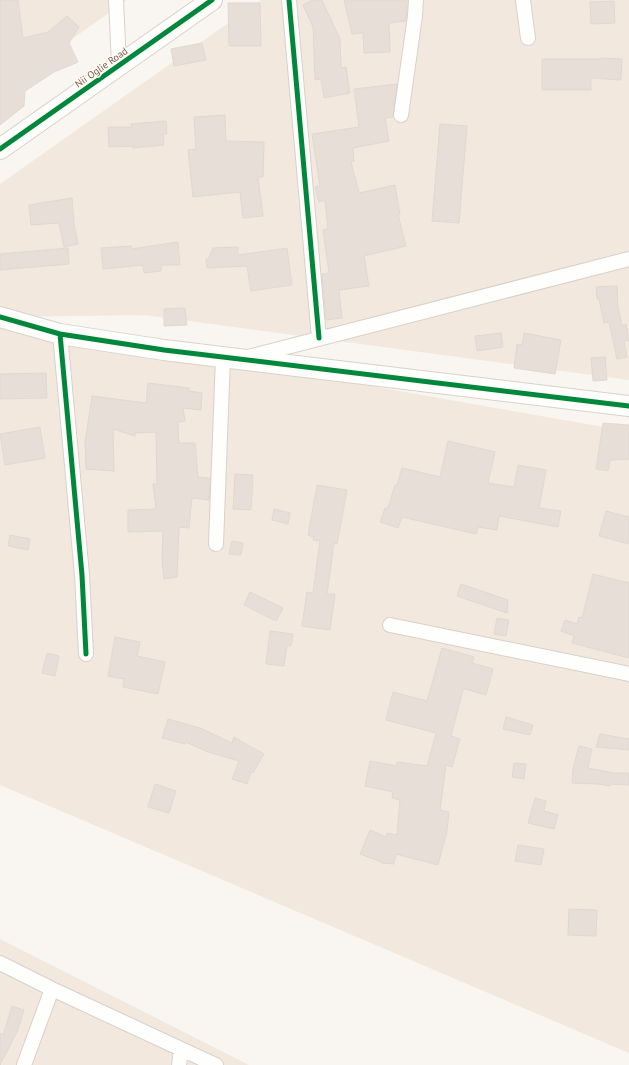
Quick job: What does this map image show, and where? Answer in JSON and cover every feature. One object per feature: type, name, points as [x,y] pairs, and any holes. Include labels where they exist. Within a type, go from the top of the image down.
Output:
[{"type":"street","points":[[116,0],[119,65]]},
{"type":"street","name":"Nii Oglie Road","points":[[0,150],[212,0]]},
{"type":"street","points":[[289,0],[319,338]]},
{"type":"street","points":[[401,115],[416,16],[416,0]]},
{"type":"street","points":[[523,0],[528,38]]},
{"type":"street","points":[[231,358],[319,338],[629,259]]},
{"type":"street","points":[[0,317],[60,334],[149,348],[629,406]]},
{"type":"street","points":[[60,334],[82,575],[86,654]]},
{"type":"street","points":[[216,544],[231,358]]},
{"type":"street","points":[[390,625],[629,674]]},
{"type":"street","points":[[0,963],[52,989],[216,1065]]},
{"type":"street","points":[[24,1065],[52,989]]},
{"type":"street","points":[[179,1065],[181,1049]]},
{"type":"shaded area","points":[[0,0],[127,0],[0,90]]},
{"type":"shaded area","points":[[261,0],[629,0],[629,380],[144,315],[0,317],[0,184]]},
{"type":"shaded area","points":[[0,321],[615,429],[629,428],[629,1053],[0,785]]},
{"type":"shaded area","points":[[0,939],[249,1065],[0,1065]]},
{"type":"building","points":[[0,0],[18,0],[23,38],[48,32],[67,16],[79,27],[69,43],[78,62],[54,72],[25,91],[24,106],[0,125]]},
{"type":"building","points":[[312,0],[322,0],[340,39],[341,68],[346,67],[350,93],[324,98],[321,79],[315,80],[313,27],[303,5]]},
{"type":"building","points":[[344,0],[407,0],[406,21],[389,23],[390,52],[364,53],[363,33],[352,34]]},
{"type":"building","points":[[614,1],[615,23],[591,24],[590,2]]},
{"type":"building","points":[[228,3],[260,3],[261,46],[229,46]]},
{"type":"building","points":[[202,43],[206,60],[174,66],[171,49]]},
{"type":"building","points":[[542,59],[622,59],[621,80],[591,78],[591,90],[542,90]]},
{"type":"building","points":[[397,84],[393,117],[385,118],[389,141],[353,148],[354,161],[351,162],[359,193],[395,185],[400,214],[398,214],[406,246],[364,256],[369,286],[339,290],[342,318],[326,320],[322,274],[329,273],[323,230],[328,229],[325,200],[319,202],[315,187],[320,186],[312,134],[359,127],[354,89]]},
{"type":"building","points":[[225,115],[226,141],[264,142],[263,177],[258,177],[263,216],[243,218],[240,192],[193,197],[188,150],[196,149],[194,117]]},
{"type":"building","points":[[166,121],[167,134],[163,134],[164,145],[133,148],[133,146],[109,147],[108,127],[132,127],[131,124]]},
{"type":"building","points":[[440,124],[467,126],[459,223],[432,221]]},
{"type":"building","points":[[72,198],[74,224],[78,244],[64,247],[59,223],[31,225],[29,205]]},
{"type":"building","points":[[178,242],[180,265],[161,265],[161,271],[144,273],[143,265],[103,269],[101,248],[131,246],[132,249]]},
{"type":"building","points":[[238,247],[238,255],[287,248],[292,285],[251,291],[247,266],[207,268],[206,259],[208,259],[213,248]]},
{"type":"building","points":[[68,248],[69,264],[0,270],[0,254]]},
{"type":"building","points":[[617,286],[618,307],[622,326],[626,324],[629,340],[624,341],[627,357],[617,359],[609,322],[604,323],[599,299],[597,299],[596,287]]},
{"type":"building","points":[[185,308],[187,325],[164,326],[164,309]]},
{"type":"building","points":[[501,333],[503,347],[477,351],[475,336]]},
{"type":"building","points":[[524,333],[561,340],[555,374],[514,368],[517,344],[522,345]]},
{"type":"building","points":[[605,357],[607,380],[593,381],[591,358]]},
{"type":"building","points":[[46,373],[47,398],[0,399],[0,374]]},
{"type":"building","points":[[148,383],[189,388],[189,391],[202,393],[201,410],[183,408],[185,421],[178,422],[179,443],[195,443],[198,477],[210,478],[209,500],[192,498],[189,528],[179,527],[177,577],[164,579],[162,559],[163,531],[128,532],[128,510],[156,509],[153,484],[157,484],[156,432],[135,433],[135,436],[113,429],[114,471],[86,469],[85,443],[92,396],[146,403]]},
{"type":"building","points":[[603,423],[629,425],[629,459],[610,460],[608,471],[596,469]]},
{"type":"building","points":[[40,427],[45,458],[5,465],[0,434]]},
{"type":"building","points":[[448,441],[495,452],[488,483],[514,487],[518,465],[546,470],[539,508],[561,511],[558,527],[499,516],[497,530],[478,527],[476,534],[402,517],[398,528],[380,522],[385,508],[388,508],[402,468],[440,477]]},
{"type":"building","points":[[235,474],[253,475],[251,510],[233,509]]},
{"type":"building","points":[[317,485],[347,490],[337,544],[334,543],[327,594],[335,594],[330,630],[302,626],[307,592],[313,593],[320,541],[313,540],[314,537],[308,535]]},
{"type":"building","points":[[274,509],[290,513],[288,524],[272,520]]},
{"type":"building","points":[[606,511],[629,517],[629,544],[599,536]]},
{"type":"building","points":[[10,535],[30,539],[28,550],[8,546]]},
{"type":"building","points":[[232,541],[243,543],[241,555],[229,554]]},
{"type":"building","points":[[593,574],[629,583],[629,658],[572,643],[574,636],[561,631],[565,620],[577,624],[579,617],[582,618]]},
{"type":"building","points":[[461,584],[508,600],[507,613],[457,596]]},
{"type":"building","points":[[250,592],[283,608],[276,621],[244,605]]},
{"type":"building","points":[[497,618],[509,620],[506,636],[494,634]]},
{"type":"building","points":[[270,631],[293,634],[291,646],[287,646],[284,666],[266,664]]},
{"type":"building","points":[[115,637],[140,642],[137,656],[165,662],[158,694],[123,687],[124,679],[108,676]]},
{"type":"building","points":[[442,648],[474,657],[472,663],[493,669],[486,695],[465,689],[463,690],[451,736],[460,739],[452,767],[446,765],[440,810],[449,812],[447,831],[438,865],[396,854],[394,864],[381,863],[382,862],[360,854],[370,830],[386,837],[387,833],[397,835],[400,800],[392,798],[393,792],[365,786],[370,761],[397,766],[397,762],[427,766],[436,733],[386,720],[393,692],[427,701]]},
{"type":"building","points":[[47,653],[59,656],[55,676],[42,673]]},
{"type":"building","points":[[506,717],[533,725],[530,735],[503,729]]},
{"type":"building","points":[[168,719],[200,728],[232,743],[234,737],[264,754],[253,773],[251,772],[247,784],[232,779],[239,761],[208,752],[186,742],[185,744],[162,738]]},
{"type":"building","points":[[600,734],[629,739],[629,750],[596,747]]},
{"type":"building","points":[[579,746],[592,749],[588,768],[614,773],[629,773],[629,785],[610,784],[610,786],[572,783],[573,769]]},
{"type":"building","points":[[514,763],[526,764],[524,779],[512,777]]},
{"type":"building","points":[[155,784],[176,791],[169,813],[148,807]]},
{"type":"building","points":[[535,798],[546,801],[544,811],[558,815],[554,829],[528,823]]},
{"type":"building","points":[[518,845],[544,849],[541,865],[515,861]]},
{"type":"building","points":[[569,909],[597,910],[596,936],[568,935]]},
{"type":"building","points":[[12,1006],[24,1010],[17,1032],[0,1065],[0,1033],[3,1035]]},
{"type":"cycle path","points":[[0,149],[212,0]]},
{"type":"cycle path","points":[[289,0],[319,338]]},
{"type":"cycle path","points":[[0,317],[60,334],[164,350],[629,406]]},
{"type":"cycle path","points":[[60,334],[82,575],[86,654]]}]
